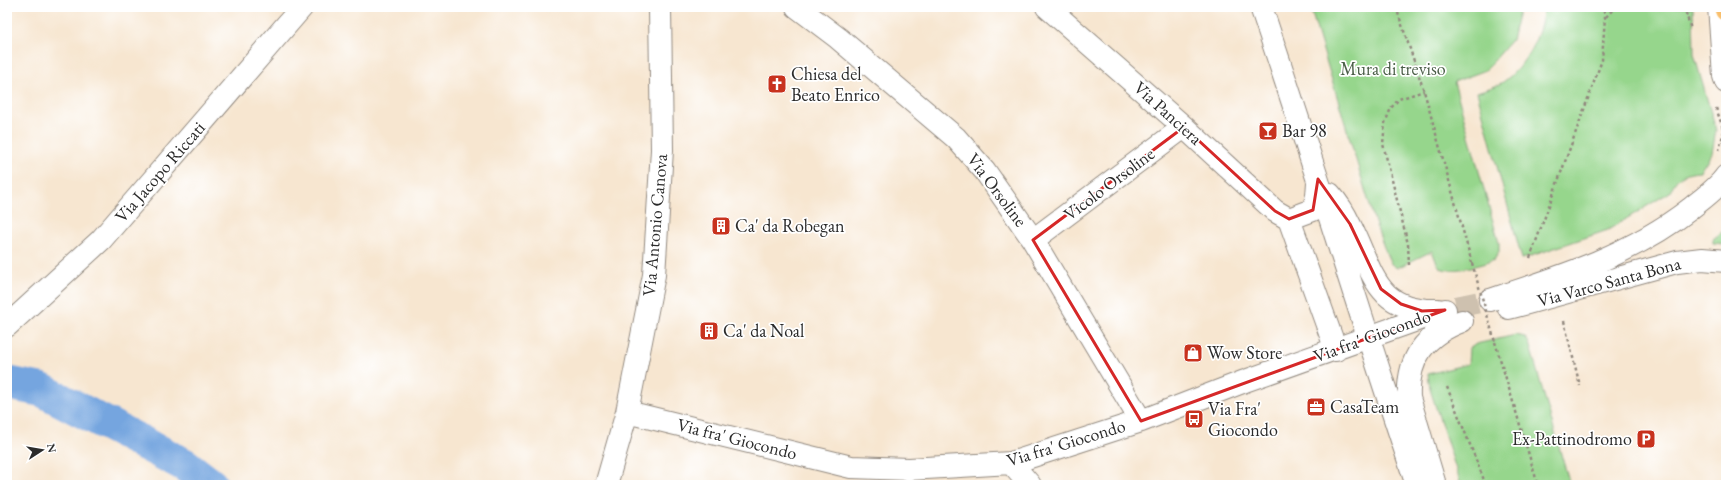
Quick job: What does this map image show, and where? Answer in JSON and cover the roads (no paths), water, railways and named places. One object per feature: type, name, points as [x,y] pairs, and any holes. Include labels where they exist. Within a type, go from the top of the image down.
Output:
[{"type":"street","name":"Via Jacopo Riccati","points":[[9,319],[101,240],[302,7]]},
{"type":"street","name":"Via Antonio Canova","points":[[606,485],[627,412],[654,275],[662,150],[660,7]]},
{"type":"street","name":"Via Orsoline","points":[[796,7],[838,38],[956,138],[985,171],[1033,240],[1141,421]]},
{"type":"street","name":"Via Panciera","points":[[1047,7],[1184,127],[1275,211],[1289,219]]},
{"type":"street","points":[[1262,7],[1318,179],[1367,338],[1416,485]]},
{"type":"street","points":[[1719,7],[1724,76],[1726,82]]},
{"type":"street","name":"Vicolo Orsoline","points":[[1033,240],[1184,127]]},
{"type":"street","name":"Via Varco Santa Bona","points":[[1726,176],[1700,201],[1669,226],[1638,244],[1586,267],[1520,290],[1492,306],[1677,262],[1702,260],[1726,261]]},
{"type":"street","points":[[1318,179],[1317,196],[1313,210],[1289,219],[1336,350]]},
{"type":"street","points":[[1318,179],[1336,202],[1350,224],[1370,273],[1380,289],[1401,304],[1422,311],[1454,313]]},
{"type":"street","name":"Via fra' Giocondo","points":[[627,412],[851,467],[909,469],[1011,463],[1141,421],[1245,381],[1367,338],[1454,313]]},
{"type":"street","points":[[1435,485],[1409,398],[1408,384],[1410,369],[1424,345],[1439,332],[1454,313]]},
{"type":"street","points":[[1011,463],[1030,485]]},
{"type":"waterway","points":[[7,383],[42,390],[185,465],[211,485]]},
{"type":"tunnel","points":[[1456,307],[1490,300]]},
{"type":"place","name":"Chiesa del Beato Enrico","points":[[777,84]]},
{"type":"place","name":"Bar 98","points":[[1268,131]]},
{"type":"place","name":"Ca' da Robegan","points":[[721,226]]},
{"type":"place","name":"Ca' da Noal","points":[[709,331]]},
{"type":"place","name":"Wow Store","points":[[1193,353]]},
{"type":"place","name":"CasaTeam","points":[[1316,407]]},
{"type":"place","name":"Via Fra' Giocondo","points":[[1194,419]]},
{"type":"place","name":"Ex-Pattinodromo","points":[[1646,439]]},
{"type":"park label","name":"Mura di treviso","points":[[1393,69]]}]
